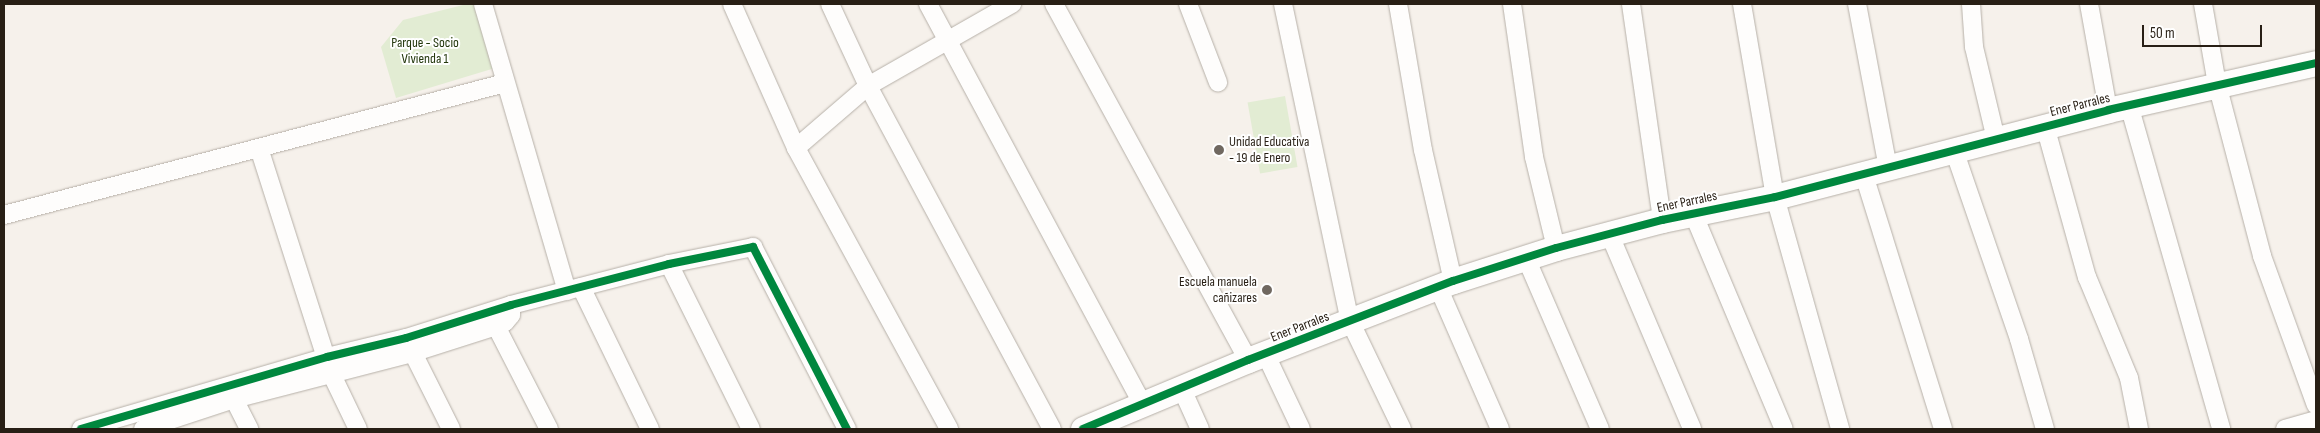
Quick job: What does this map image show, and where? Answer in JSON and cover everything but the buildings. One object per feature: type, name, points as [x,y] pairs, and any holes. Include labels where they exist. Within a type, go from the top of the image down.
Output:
[{"type":"street","points":[[483,4],[505,83],[574,289],[650,429]]},
{"type":"street","points":[[732,4],[796,148],[949,429]]},
{"type":"street","points":[[830,4],[868,86],[1052,429]]},
{"type":"street","points":[[928,4],[1142,403]]},
{"type":"street","points":[[796,148],[868,86],[1012,4]]},
{"type":"street","points":[[1054,4],[1257,357],[1301,429]]},
{"type":"street","points":[[1188,4],[1218,82]]},
{"type":"street","points":[[1283,4],[1350,321],[1402,429]]},
{"type":"street","points":[[1398,4],[1446,284],[1500,429]]},
{"type":"street","points":[[1512,4],[1534,158],[1556,248]]},
{"type":"street","points":[[1631,4],[1662,220]]},
{"type":"street","points":[[1742,4],[1776,197],[1840,429]]},
{"type":"street","points":[[1857,4],[1888,168]]},
{"type":"street","points":[[1971,4],[1974,46],[1996,139]]},
{"type":"street","points":[[2089,4],[2119,108],[2221,429]]},
{"type":"street","points":[[2203,4],[2217,84],[2262,256],[2316,405]]},
{"type":"street","name":"Ener Parrales","points":[[1095,427],[1142,403],[1181,387],[1446,284],[1609,232],[1776,197],[2045,126],[2217,84],[2316,65]]},
{"type":"street","points":[[4,215],[505,83]]},
{"type":"street","points":[[2045,126],[2087,277],[2129,378],[2139,429]]},
{"type":"street","points":[[259,148],[329,365],[358,429]]},
{"type":"street","points":[[1954,150],[2019,339],[2045,429]]},
{"type":"street","points":[[1864,175],[1943,429]]},
{"type":"street","points":[[1693,213],[1784,429]]},
{"type":"street","points":[[1609,232],[1692,429]]},
{"type":"street","points":[[409,346],[511,305],[669,264],[753,247],[847,429]]},
{"type":"street","points":[[1526,258],[1600,429]]},
{"type":"street","points":[[669,264],[751,429]]},
{"type":"street","points":[[151,423],[329,365],[496,326],[511,315],[511,305]]},
{"type":"street","points":[[496,326],[549,429]]},
{"type":"street","points":[[409,346],[451,429]]},
{"type":"street","points":[[81,429],[151,423],[234,400],[329,365]]},
{"type":"street","points":[[1181,387],[1200,429]]},
{"type":"street","points":[[234,400],[249,429]]},
{"type":"street","points":[[2285,429],[2316,420]]},
{"type":"green space","name":"Parque - Socio Vivienda 1","points":[[467,4],[474,4],[495,68],[396,98],[381,47],[403,20]]},
{"type":"green space","points":[[1285,96],[1298,167],[1260,174],[1248,103]]},
{"type":"cycle path","points":[[1083,429],[1248,360],[1453,281],[1556,248],[1662,220],[1775,197],[2108,110],[2316,63]]},
{"type":"cycle path","points":[[81,429],[327,357],[406,338],[511,305],[669,264],[753,247],[847,429]]},
{"type":"place","name":"Unidad Educativa - 19 de Enero","points":[[1219,150]]},
{"type":"place","name":"Escuela manuela cañizares","points":[[1267,290]]}]
